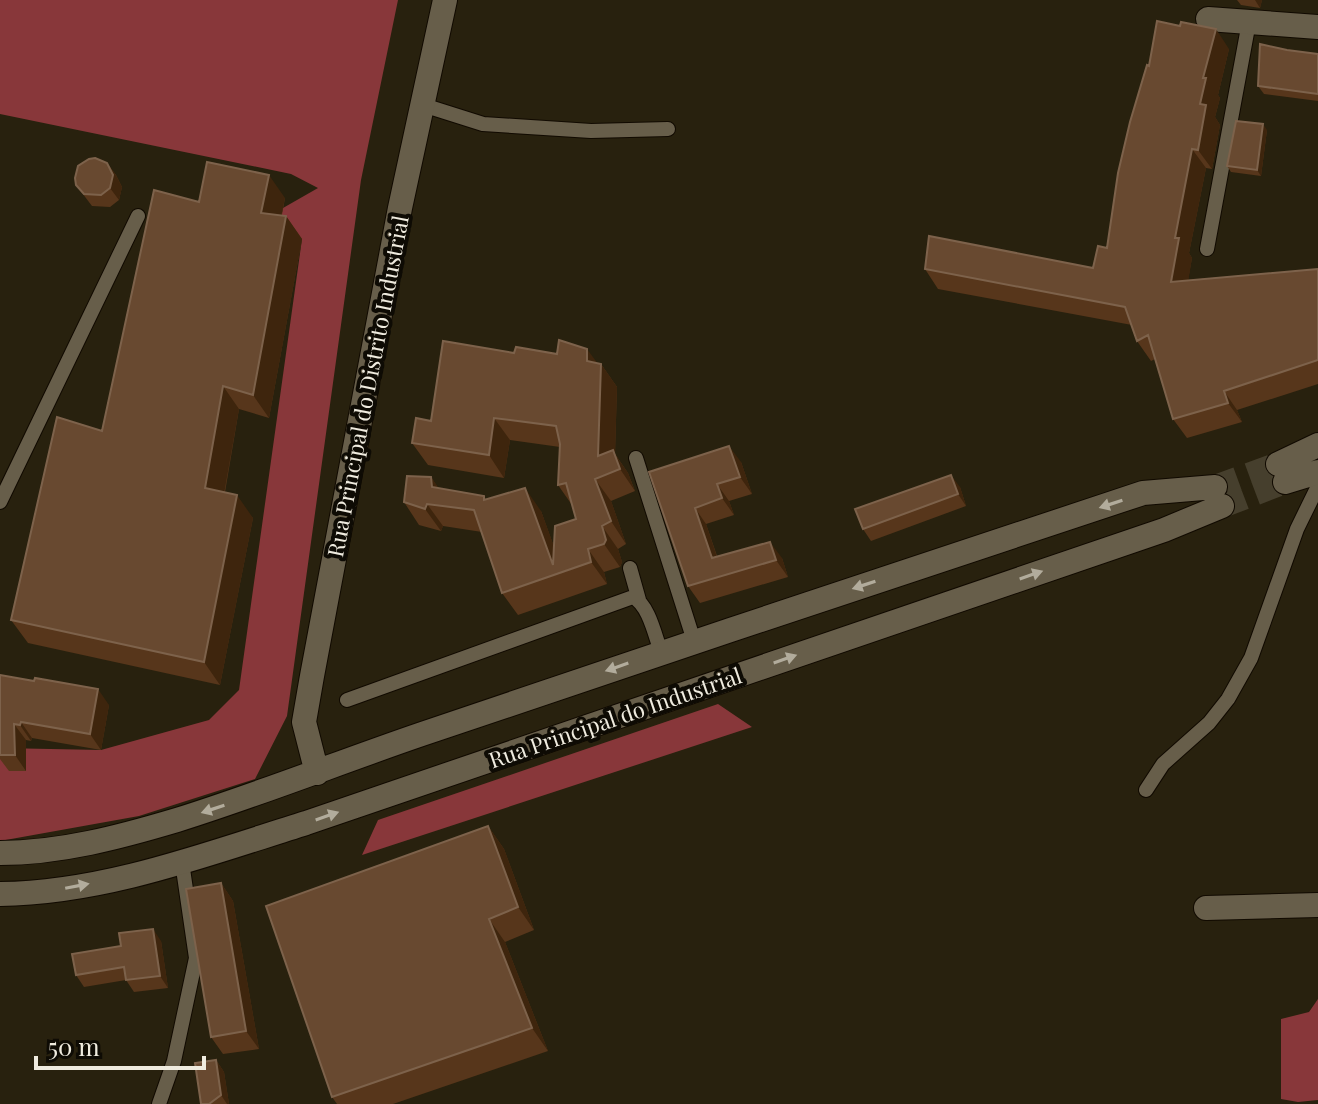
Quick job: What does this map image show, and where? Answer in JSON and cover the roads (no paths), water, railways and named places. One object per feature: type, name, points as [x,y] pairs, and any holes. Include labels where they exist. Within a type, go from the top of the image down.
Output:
[{"type":"street","name":"Rua Principal do Distrito Industrial","points":[[317,773],[304,722],[400,208],[445,0]]},
{"type":"street","points":[[1208,19],[1318,27]]},
{"type":"street","points":[[1318,445],[1282,473],[1318,472]]},
{"type":"street","points":[[1143,493],[1164,530]]},
{"type":"street","name":"Rua Principal do Industrial","points":[[0,853],[117,839],[317,773],[661,652],[1143,493],[1218,496],[1164,530],[306,823],[182,862],[40,894],[0,894]]},
{"type":"street","points":[[1206,908],[1318,905]]},
{"type":"lane","points":[[1207,249],[1249,22]]},
{"type":"lane","points":[[423,105],[483,124],[591,131],[668,129]]},
{"type":"lane","points":[[0,502],[138,216]]},
{"type":"lane","points":[[636,458],[694,641]]},
{"type":"lane","points":[[1146,790],[1163,764],[1209,723],[1228,699],[1251,658],[1297,529],[1318,486]]},
{"type":"lane","points":[[630,568],[639,600],[661,652]]},
{"type":"lane","points":[[347,700],[633,597],[639,600]]},
{"type":"lane","points":[[159,1104],[174,1061],[196,958],[182,862]]},
{"type":"tunnel","points":[[1215,487],[1278,464]]},
{"type":"tunnel","points":[[1222,506],[1285,482]]}]
